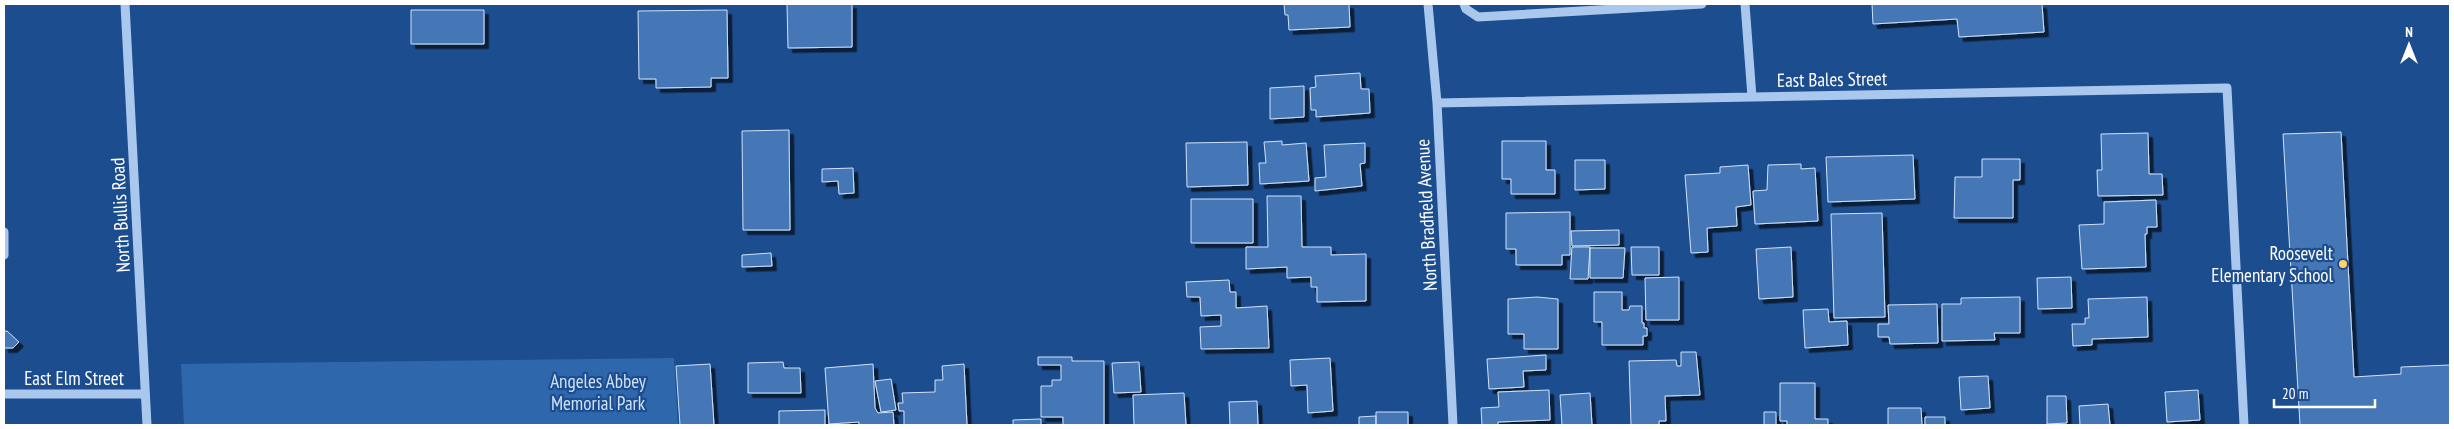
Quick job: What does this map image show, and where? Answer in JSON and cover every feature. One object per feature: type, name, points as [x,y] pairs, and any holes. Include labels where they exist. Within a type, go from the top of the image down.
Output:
[{"type":"street","name":"North Bullis Road","points":[[125,4],[147,425]]},
{"type":"street","name":"North Bradfield Avenue","points":[[1428,4],[1437,103],[1453,425]]},
{"type":"street","points":[[1464,4],[1466,9],[1478,16],[1702,4]]},
{"type":"street","points":[[1745,4],[1752,97]]},
{"type":"street","name":"East Bales Street","points":[[1437,103],[2227,88],[2244,425]]},
{"type":"street","points":[[4,232],[4,254]]},
{"type":"street","name":"East Elm Street","points":[[4,394],[145,394]]},
{"type":"green space","name":"Angeles Abbey Memorial Park","points":[[674,358],[678,425],[184,425],[181,364]]},
{"type":"building","points":[[787,4],[852,4],[852,47],[788,48]]},
{"type":"building","points":[[1284,4],[1349,4],[1350,27],[1289,30],[1288,15],[1285,15]]},
{"type":"building","points":[[1872,4],[2042,4],[2044,32],[1959,37],[1957,19],[1873,24]]},
{"type":"building","points":[[411,10],[484,10],[484,44],[411,44]]},
{"type":"building","points":[[727,10],[728,78],[711,78],[711,87],[656,88],[656,79],[639,79],[638,11]]},
{"type":"building","points":[[1360,73],[1361,89],[1369,89],[1370,113],[1316,117],[1316,110],[1311,110],[1310,88],[1316,87],[1315,76]]},
{"type":"building","points":[[1304,86],[1304,117],[1270,119],[1270,88]]},
{"type":"building","points":[[789,130],[790,230],[743,230],[742,131]]},
{"type":"building","points":[[2341,132],[2354,377],[2401,374],[2401,367],[2450,365],[2450,425],[2300,425],[2283,134]]},
{"type":"building","points":[[2148,133],[2149,174],[2162,174],[2163,195],[2098,196],[2097,170],[2102,170],[2101,134]]},
{"type":"building","points":[[1282,141],[1282,145],[1306,143],[1309,181],[1260,184],[1259,163],[1266,163],[1264,142]]},
{"type":"building","points":[[1502,141],[1546,141],[1546,170],[1555,170],[1555,194],[1511,194],[1511,179],[1502,179]]},
{"type":"building","points":[[1247,142],[1248,185],[1187,187],[1186,143]]},
{"type":"building","points":[[1365,143],[1365,163],[1360,164],[1362,186],[1315,191],[1315,178],[1326,177],[1324,145]]},
{"type":"building","points":[[1913,155],[1915,199],[1828,202],[1826,157]]},
{"type":"building","points":[[1982,159],[2020,159],[2020,180],[2013,180],[2013,218],[1954,218],[1955,177],[1982,177]]},
{"type":"building","points":[[1575,160],[1605,160],[1605,189],[1575,190]]},
{"type":"building","points":[[1801,164],[1801,169],[1815,168],[1818,221],[1755,224],[1753,191],[1767,190],[1768,165]]},
{"type":"building","points":[[1748,165],[1751,205],[1736,207],[1737,226],[1707,228],[1708,252],[1691,253],[1685,175],[1720,173],[1720,167]]},
{"type":"building","points":[[853,168],[854,193],[839,194],[838,181],[822,182],[822,169]]},
{"type":"building","points":[[1267,196],[1301,196],[1302,247],[1331,247],[1331,255],[1366,254],[1366,301],[1317,302],[1317,287],[1311,287],[1311,277],[1287,278],[1287,267],[1246,269],[1246,247],[1268,247]]},
{"type":"building","points":[[1191,199],[1253,199],[1253,243],[1191,243]]},
{"type":"building","points":[[2156,200],[2157,227],[2147,227],[2147,234],[2145,234],[2146,267],[2082,269],[2079,225],[2104,224],[2104,202]]},
{"type":"building","points":[[1570,212],[1570,255],[1562,255],[1562,265],[1516,265],[1516,249],[1506,249],[1506,213]]},
{"type":"building","points":[[1882,213],[1885,317],[1834,318],[1831,214]]},
{"type":"building","points":[[1619,230],[1619,245],[1572,246],[1571,231]]},
{"type":"building","points":[[1572,247],[1590,247],[1588,279],[1570,279]]},
{"type":"building","points":[[1631,247],[1659,247],[1659,275],[1632,275]]},
{"type":"building","points":[[1791,247],[1793,297],[1759,299],[1756,249]]},
{"type":"building","points":[[1590,248],[1625,248],[1623,278],[1590,278]]},
{"type":"building","points":[[771,253],[772,266],[742,267],[742,255]]},
{"type":"building","points":[[1679,277],[1679,320],[1646,320],[1645,278]]},
{"type":"building","points":[[2071,277],[2072,308],[2038,309],[2037,278]]},
{"type":"building","points":[[1229,280],[1230,292],[1236,292],[1236,308],[1267,306],[1269,348],[1201,349],[1200,327],[1221,326],[1221,315],[1201,316],[1200,297],[1187,297],[1186,282]]},
{"type":"building","points":[[1594,292],[1622,292],[1622,310],[1629,310],[1630,306],[1642,306],[1642,323],[1644,323],[1644,328],[1647,328],[1647,336],[1643,336],[1643,345],[1602,345],[1602,322],[1594,322]]},
{"type":"building","points":[[1537,297],[1558,299],[1558,349],[1524,349],[1524,334],[1508,334],[1508,299]]},
{"type":"building","points":[[2020,297],[2020,333],[1994,333],[1995,340],[1942,341],[1942,304],[1961,304],[1961,298]]},
{"type":"building","points":[[2147,297],[2148,337],[2092,339],[2092,345],[2073,346],[2072,324],[2085,324],[2085,318],[2089,318],[2088,299]]},
{"type":"building","points":[[1937,304],[1938,343],[1890,344],[1889,337],[1878,337],[1878,324],[1889,324],[1888,305]]},
{"type":"building","points":[[1828,309],[1829,322],[1847,321],[1848,345],[1805,348],[1803,310]]},
{"type":"building","points":[[4,331],[7,331],[19,342],[13,348],[4,348]]},
{"type":"building","points":[[1681,352],[1696,352],[1700,395],[1665,396],[1666,421],[1659,421],[1659,425],[1631,425],[1629,361],[1676,360],[1677,366],[1681,366]]},
{"type":"building","points":[[1546,355],[1546,370],[1523,371],[1524,387],[1489,389],[1487,359]]},
{"type":"building","points":[[1038,357],[1072,357],[1072,361],[1104,361],[1104,425],[1063,425],[1063,417],[1041,417],[1041,386],[1052,386],[1052,380],[1061,380],[1061,365],[1038,365]]},
{"type":"building","points":[[1330,358],[1333,411],[1308,413],[1307,385],[1291,386],[1290,360]]},
{"type":"building","points":[[783,362],[784,368],[800,368],[801,393],[748,393],[748,363]]},
{"type":"building","points":[[1139,362],[1141,392],[1114,393],[1112,363]]},
{"type":"building","points":[[710,364],[714,425],[680,425],[676,366]]},
{"type":"building","points":[[873,364],[875,408],[878,413],[893,412],[894,425],[859,425],[859,422],[829,424],[825,368]]},
{"type":"building","points":[[964,364],[967,425],[904,425],[904,411],[899,411],[898,403],[903,403],[902,393],[935,392],[935,380],[943,380],[942,366]]},
{"type":"building","points":[[1988,376],[1990,408],[1961,410],[1959,377]]},
{"type":"building","points":[[891,379],[896,410],[881,412],[875,381]]},
{"type":"building","points":[[1780,383],[1815,383],[1815,419],[1828,419],[1828,425],[1787,425],[1787,421],[1780,421]]},
{"type":"building","points":[[1549,390],[1550,420],[1498,422],[1498,425],[1482,425],[1481,408],[1499,407],[1498,392]]},
{"type":"building","points":[[2198,390],[2200,420],[2167,422],[2165,392]]},
{"type":"building","points":[[1184,393],[1186,425],[1134,425],[1133,395]]},
{"type":"building","points":[[1590,393],[1592,425],[1562,425],[1560,395]]},
{"type":"building","points":[[2047,396],[2066,396],[2067,423],[2047,424]]},
{"type":"building","points":[[1257,401],[1258,425],[1230,425],[1229,402]]},
{"type":"building","points":[[2108,404],[2110,425],[2080,425],[2079,406]]},
{"type":"building","points":[[1888,408],[1921,408],[1922,425],[1888,425]]},
{"type":"building","points":[[825,410],[825,425],[779,425],[779,411]]},
{"type":"building","points":[[1376,412],[1408,412],[1408,425],[1376,425]]},
{"type":"building","points":[[1764,412],[1776,412],[1776,425],[1764,425]]},
{"type":"building","points":[[1376,416],[1376,425],[1359,425],[1359,417]]},
{"type":"building","points":[[1925,417],[1945,417],[1945,425],[1925,425]]},
{"type":"building","points":[[1041,419],[1041,425],[1013,425],[1013,420]]},
{"type":"place","name":"Roosevelt Elementary School","points":[[2343,264]]}]
